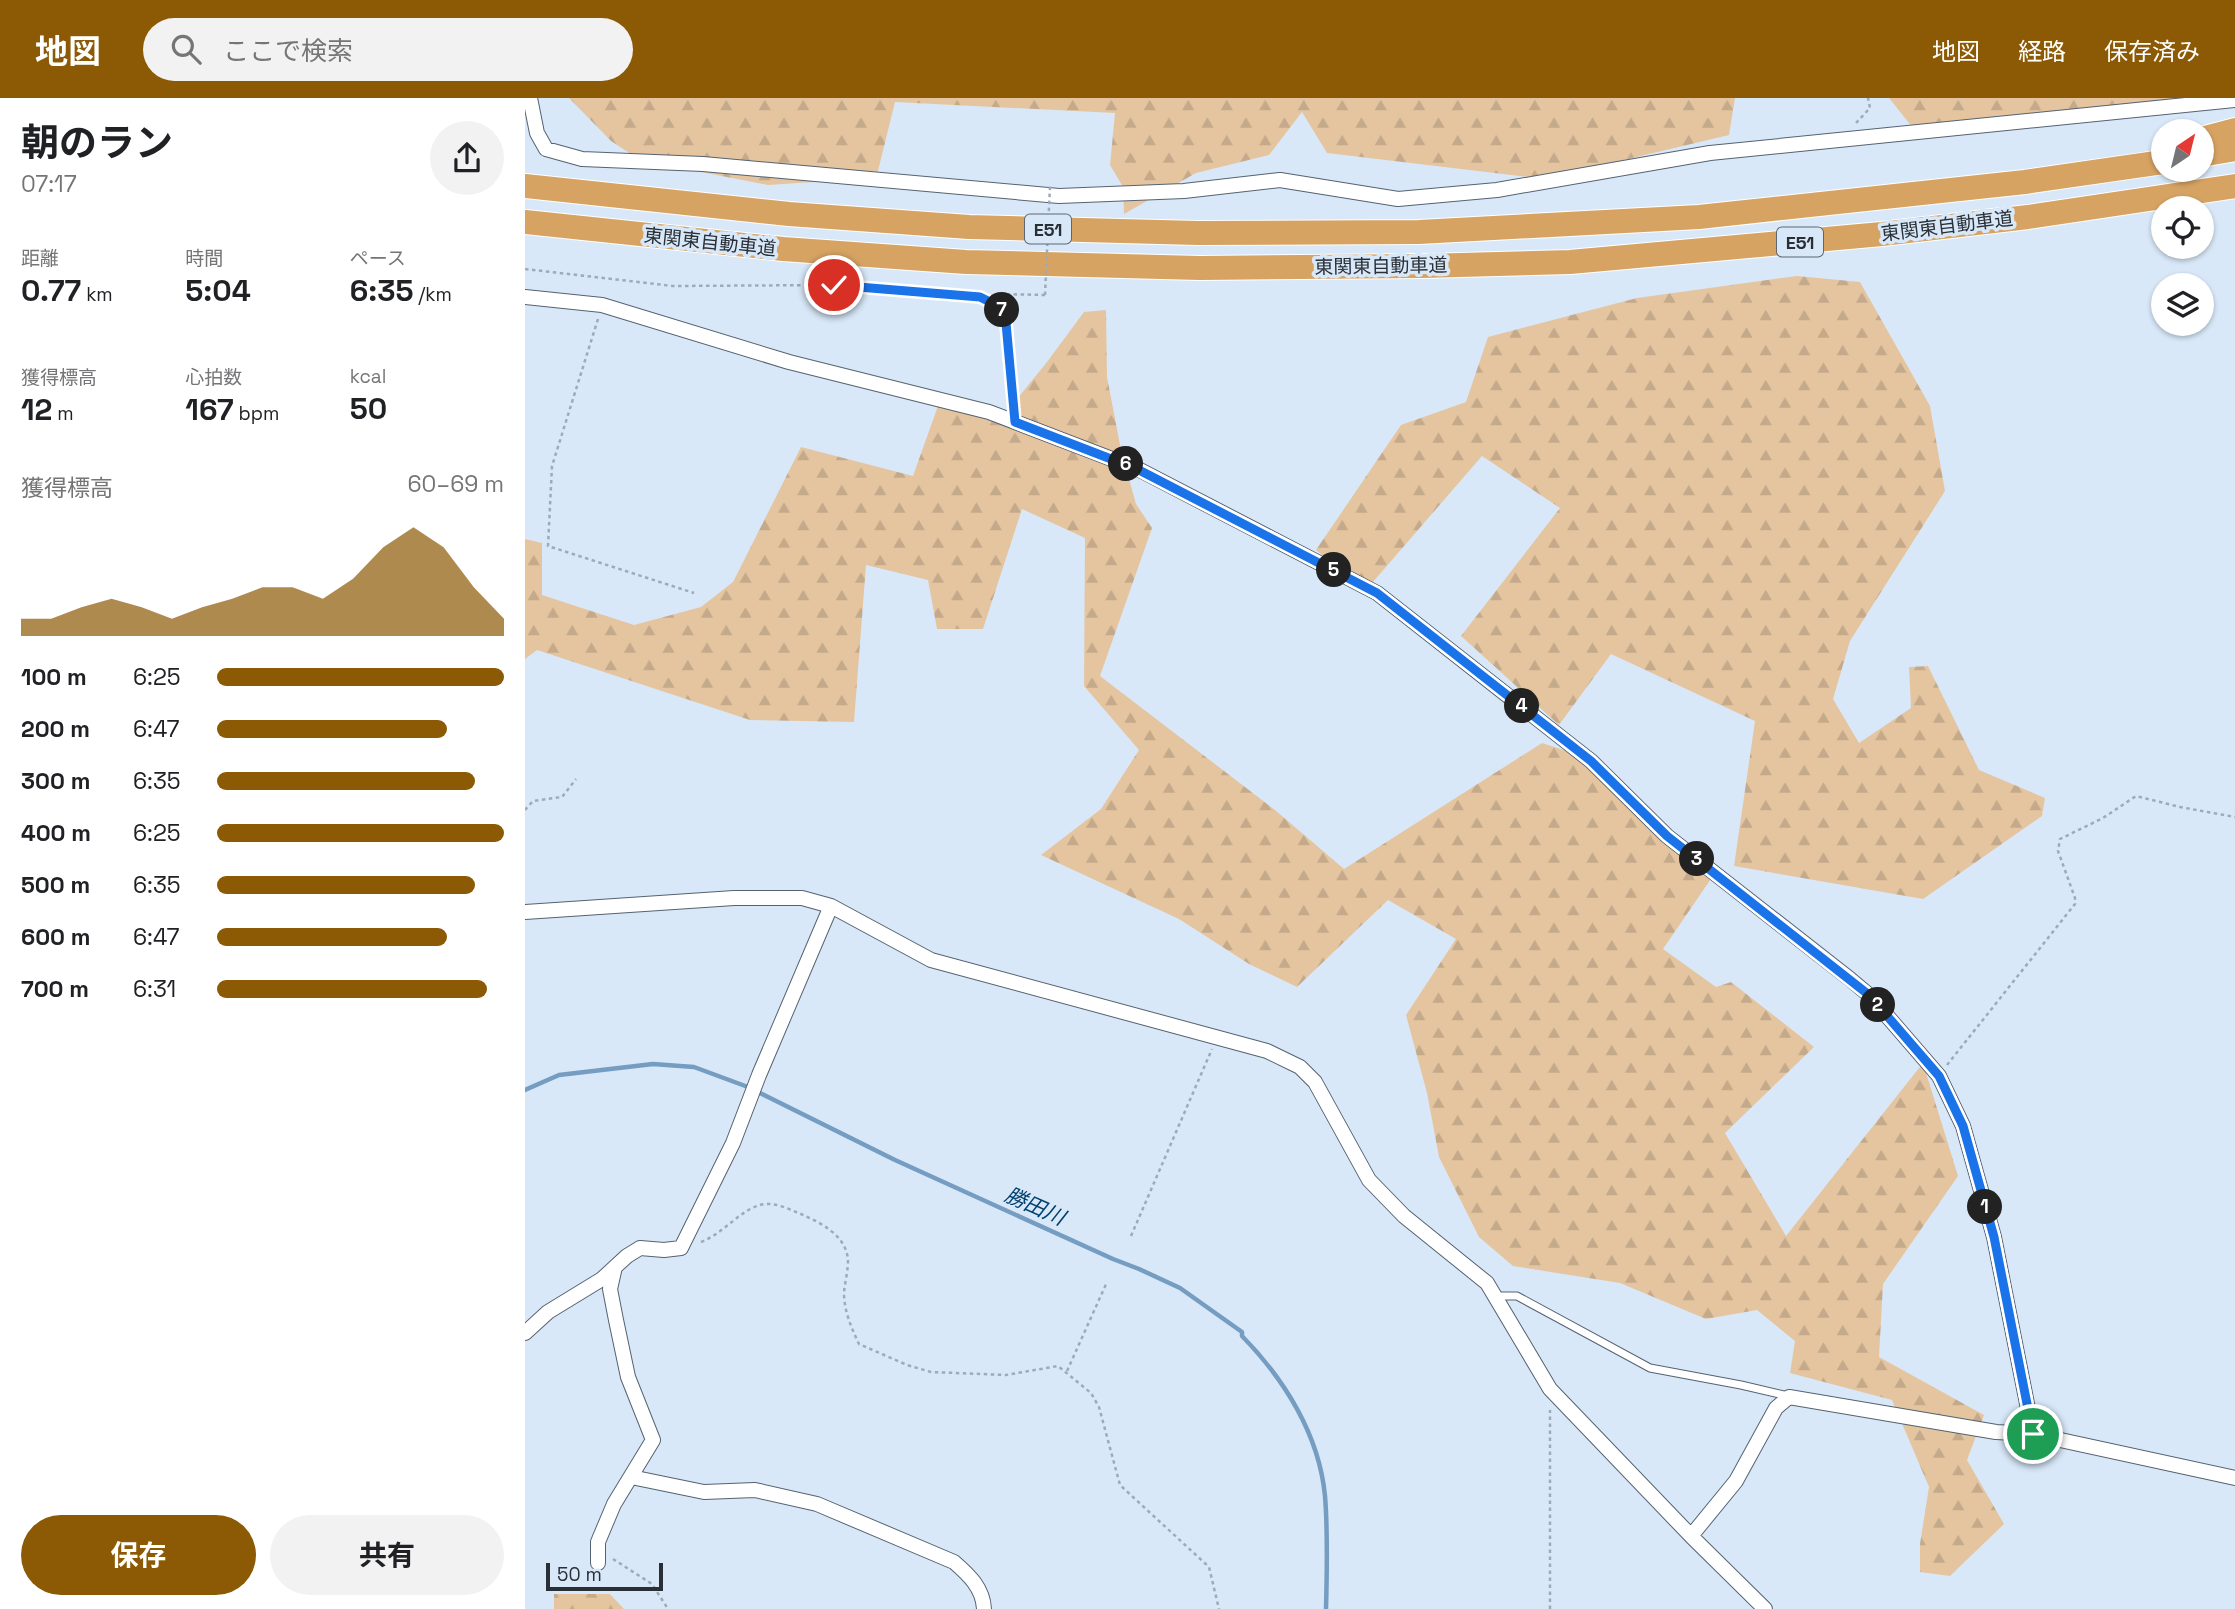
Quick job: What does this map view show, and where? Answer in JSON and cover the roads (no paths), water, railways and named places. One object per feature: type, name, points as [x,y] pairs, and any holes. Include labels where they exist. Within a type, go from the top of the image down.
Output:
[{"type":"highway","points":[[2214,136],[2235,130]]},
{"type":"highway","points":[[2214,153],[2235,149]]},
{"type":"highway","points":[[2066,177],[2151,153]]},
{"type":"highway","name":"東関東自動車道","points":[[525,186],[789,214],[969,227],[1212,233],[1419,232],[1699,217],[2025,182],[2151,164]]},
{"type":"highway","name":"東関東自動車道","points":[[525,222],[783,250],[966,262],[1200,268],[1570,262],[1882,234],[2028,217],[2235,186]]},
{"type":"street","points":[[530,98],[537,133],[546,149],[582,159],[703,164],[1059,196],[1184,191],[1280,180],[1398,199],[1497,190],[1710,153],[2235,100]]},
{"type":"street","points":[[525,297],[602,305],[789,362],[989,412],[1137,469],[1377,593],[1591,761],[1667,836],[1869,995],[1939,1076],[1963,1126],[1994,1237],[2033,1434]]},
{"type":"street","points":[[525,912],[734,898],[802,898],[831,906],[931,960],[1267,1051],[1300,1067],[1315,1082],[1369,1181],[1404,1216],[1487,1283],[1550,1389],[1765,1609]]},
{"type":"street","points":[[525,1333],[548,1312],[601,1279],[640,1248],[681,1248],[733,1143],[831,906]]},
{"type":"street","points":[[598,1556],[599,1542],[614,1504],[653,1440],[628,1377],[615,1320],[610,1289],[615,1267]]},
{"type":"street","points":[[1691,1536],[1735,1481],[1776,1408],[1789,1397],[1996,1432],[2033,1434],[2235,1478]]},
{"type":"street","points":[[631,1477],[703,1492],[755,1490],[817,1504],[954,1562],[973,1578],[984,1601],[984,1609]]},
{"type":"lane","points":[[1495,1296],[1517,1296],[1650,1368],[1789,1397]]},
{"type":"waterway","name":"勝田川","points":[[525,1090],[559,1075],[653,1064],[694,1067],[748,1087],[895,1160],[1180,1288],[1242,1332],[1242,1336],[1285,1389],[1307,1429],[1321,1473],[1325,1496],[1326,1609]]}]
